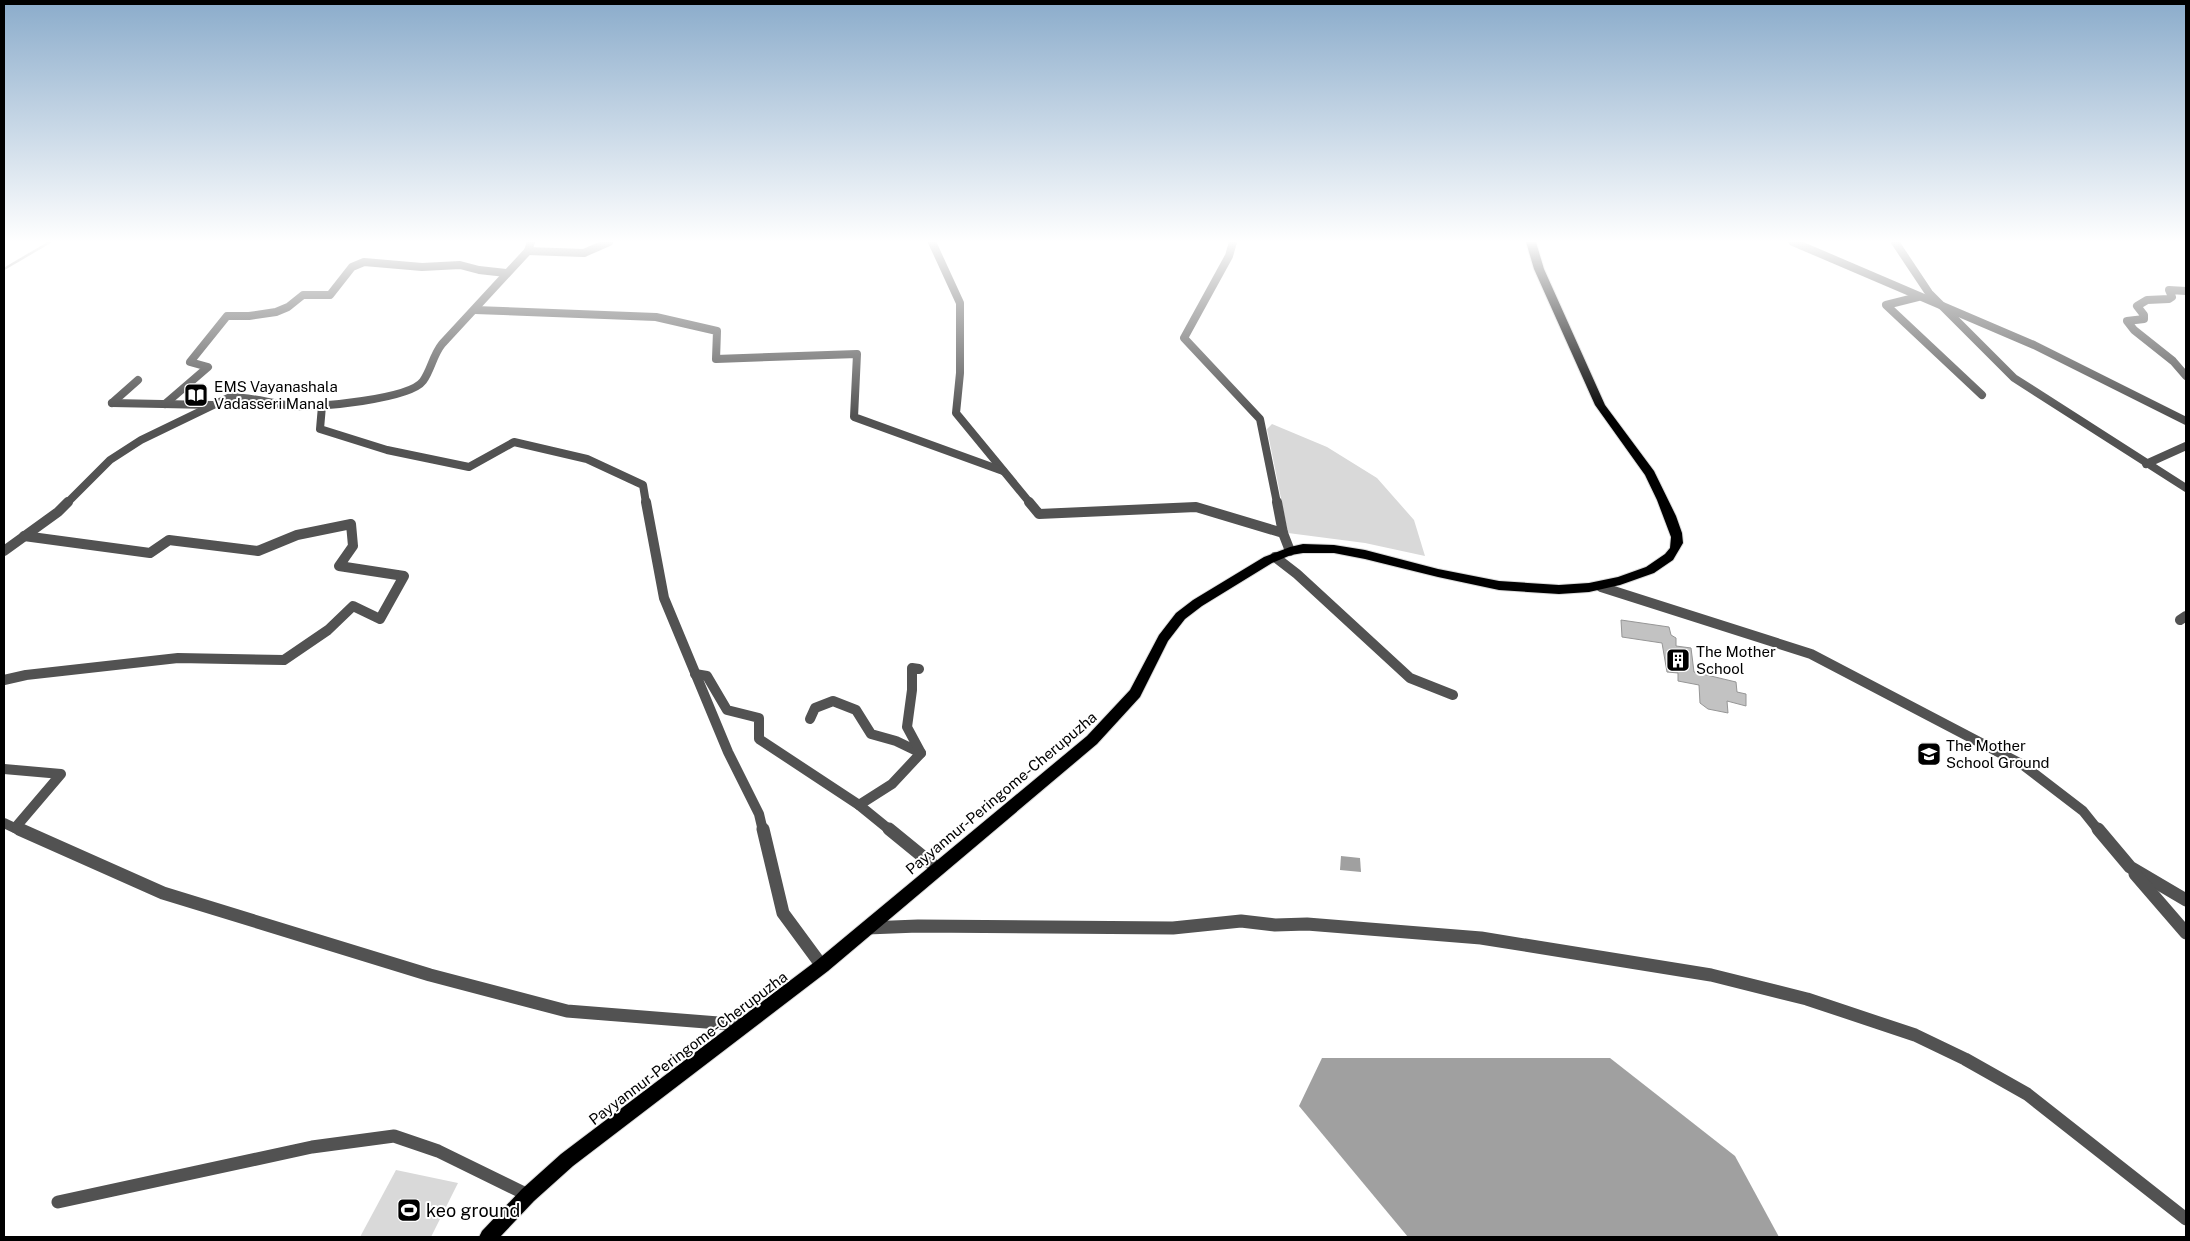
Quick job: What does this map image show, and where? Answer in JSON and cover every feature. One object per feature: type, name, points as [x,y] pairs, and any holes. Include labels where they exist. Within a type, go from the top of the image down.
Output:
[{"type":"main road","name":"Payyannur-Peringome-Cherupuzha","points":[[488,1237],[528,1195],[567,1160],[822,966],[1078,752],[1114,718],[1140,686],[1167,632],[1184,614],[1204,598],[1275,557],[1290,551],[1319,549],[1376,557],[1488,586],[1557,590],[1620,582],[1660,566],[1672,555],[1678,539],[1673,523],[1650,474],[1610,424],[1553,300]]},
{"type":"street","points":[[165,404],[208,367],[190,362],[226,316],[249,316],[276,312],[288,307],[297,300]]},
{"type":"street","points":[[4,551],[58,512],[110,460],[141,440],[230,397],[245,397],[294,406],[322,406],[374,399],[410,391],[418,387],[423,382],[435,353],[483,300]]},
{"type":"street","points":[[959,300],[960,373],[956,413],[1039,514],[1196,506],[1283,533]]},
{"type":"street","points":[[1205,300],[1184,338],[1260,419],[1283,533],[1290,551]]},
{"type":"street","points":[[1906,300],[1886,305],[1982,395]]},
{"type":"street","points":[[1925,300],[2034,345],[2186,421]]},
{"type":"street","points":[[1936,300],[2014,378],[2186,488]]},
{"type":"street","points":[[2157,300],[2142,301],[2136,306],[2144,315],[2144,319],[2127,321],[2127,323],[2142,334],[2155,348],[2170,358],[2186,376]]},
{"type":"street","points":[[475,310],[656,317],[717,331],[716,359],[857,354],[854,417],[1003,471]]},
{"type":"street","points":[[138,380],[112,403],[213,405]]},
{"type":"street","points":[[322,406],[320,429],[387,450],[469,467],[514,442],[587,459],[643,485],[664,598],[728,752],[759,814],[783,913],[822,966]]},
{"type":"street","points":[[2146,464],[2186,446]]},
{"type":"street","points":[[4,680],[26,675],[178,658],[284,660],[328,630],[353,606],[380,619],[404,576],[339,566],[352,546],[351,524],[297,535],[258,551],[169,540],[150,553],[24,536]]},
{"type":"street","points":[[1275,557],[1297,574],[1410,678],[1453,695]]},
{"type":"street","points":[[1600,586],[1811,654],[2023,765],[2083,811],[2186,933]]},
{"type":"street","points":[[919,669],[912,668],[912,690],[907,727],[921,753]]},
{"type":"street","points":[[695,674],[708,676],[727,710],[758,718],[759,738],[859,805],[938,869]]},
{"type":"street","points":[[810,719],[815,708],[833,702],[856,710],[871,734],[896,741],[921,753]]},
{"type":"street","points":[[859,805],[892,784],[921,753]]},
{"type":"street","points":[[4,769],[61,774],[10,825],[163,893],[430,975],[567,1011],[744,1025]]},
{"type":"street","points":[[2130,867],[2186,900]]},
{"type":"street","points":[[866,928],[918,926],[1173,928],[1242,920],[1276,925],[1307,924],[1481,938],[1711,974],[1807,999],[1915,1035],[1965,1059],[2027,1094],[2186,1219]]},
{"type":"street","points":[[58,1202],[312,1147],[394,1136],[438,1151],[528,1195]]},
{"type":"shaded area","points":[[1272,424],[1327,447],[1377,478],[1414,520],[1425,556],[1365,543],[1288,533],[1267,429]]},
{"type":"shaded area","points":[[1341,856],[1360,858],[1361,872],[1340,870]]},
{"type":"shaded area","points":[[1322,1058],[1610,1058],[1735,1156],[1779,1237],[1408,1237],[1299,1106]]},
{"type":"shaded area","name":"keo ground","points":[[396,1170],[458,1183],[431,1237],[360,1237]]},
{"type":"building","name":"The Mother School","points":[[1621,620],[1669,627],[1671,635],[1676,638],[1676,646],[1691,648],[1694,672],[1736,682],[1737,692],[1746,694],[1746,706],[1727,701],[1728,713],[1708,709],[1700,703],[1699,685],[1678,681],[1678,673],[1667,672],[1662,643],[1622,637]]},
{"type":"place","name":"EMS Vayanashala Vadasseri Manal","points":[[196,395]]},
{"type":"place","name":"The Mother School","points":[[1678,660]]},
{"type":"place","name":"The Mother School Ground","points":[[1929,754]]},
{"type":"place","name":"keo ground","points":[[409,1210]]}]
